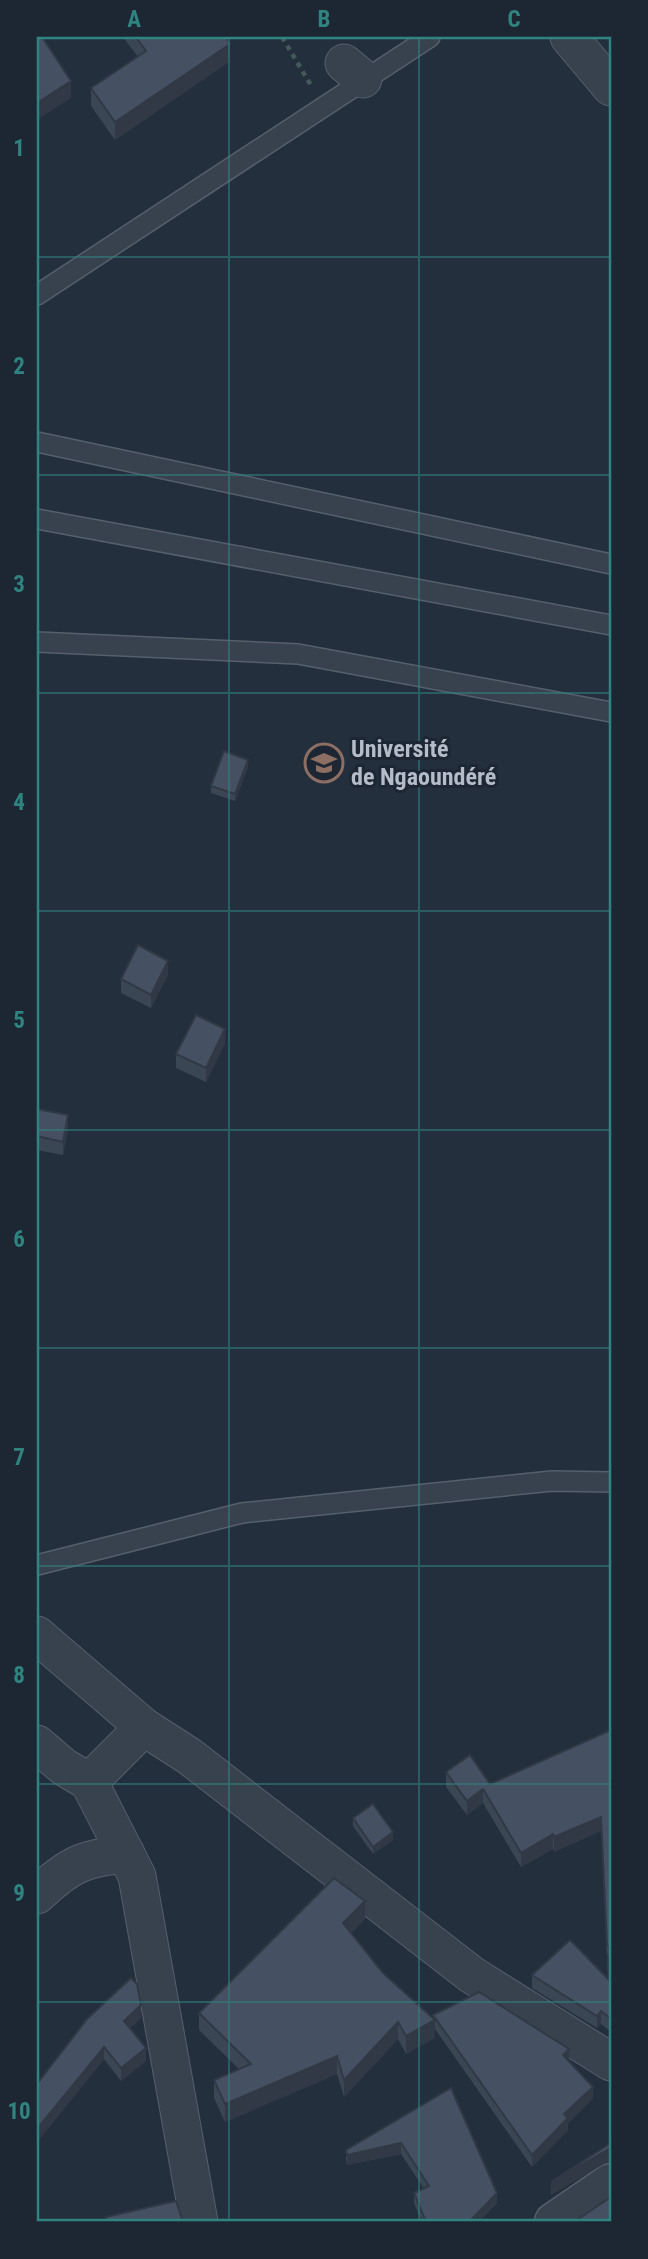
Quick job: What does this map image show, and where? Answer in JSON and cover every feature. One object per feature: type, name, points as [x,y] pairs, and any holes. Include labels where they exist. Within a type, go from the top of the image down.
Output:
[{"type":"street","points":[[569,37],[611,87]]},
{"type":"street","points":[[37,1635],[144,1727],[189,1756],[472,1975],[611,2062]]},
{"type":"street","points":[[89,1782],[144,1727]]},
{"type":"street","points":[[37,1744],[64,1767],[89,1782],[137,1876],[199,2222]]},
{"type":"street","points":[[37,1895],[57,1876],[89,1857],[126,1854]]},
{"type":"street","points":[[554,2222],[611,2183]]},
{"type":"lane","points":[[37,295],[323,105],[354,71],[430,37]]},
{"type":"lane","points":[[37,442],[611,564]]},
{"type":"lane","points":[[37,519],[611,625]]},
{"type":"lane","points":[[37,642],[298,654],[611,712]]},
{"type":"lane","points":[[37,1565],[242,1513],[552,1481],[611,1482]]},
{"type":"path","points":[[282,37],[323,105]]},
{"type":"building","points":[[37,37],[42,37],[71,81],[37,103]]},
{"type":"building","points":[[136,37],[226,37],[230,44],[115,122],[91,88],[146,51]]},
{"type":"building","points":[[224,751],[248,760],[235,794],[211,786]]},
{"type":"building","points":[[138,945],[168,961],[151,995],[121,979]]},
{"type":"building","points":[[196,1015],[225,1029],[206,1068],[176,1054]]},
{"type":"building","points":[[37,1109],[68,1115],[63,1142],[37,1136]]},
{"type":"building","points":[[611,1730],[611,1946],[607,1946],[601,1817],[554,1837],[553,1834],[521,1853],[483,1789],[467,1801],[446,1772],[470,1755],[490,1784]]},
{"type":"building","points":[[373,1804],[393,1832],[373,1847],[353,1818]]},
{"type":"building","points":[[334,1878],[365,1901],[343,1923],[383,1973],[435,2020],[406,2036],[398,2022],[344,2080],[337,2056],[225,2104],[214,2080],[251,2064],[199,2013]]},
{"type":"building","points":[[570,1940],[609,1980],[608,1956],[611,1958],[611,2019],[601,2011],[597,2016],[532,1975]]},
{"type":"building","points":[[131,1978],[137,1984],[141,2005],[124,2021],[146,2048],[121,2068],[104,2047],[37,2129],[37,2084],[87,2019]]},
{"type":"building","points":[[479,1992],[569,2049],[563,2055],[593,2087],[564,2114],[568,2118],[532,2155],[433,2015]]},
{"type":"building","points":[[451,2088],[497,2193],[469,2222],[426,2222],[414,2193],[429,2186],[401,2143],[347,2155],[346,2150]]},
{"type":"building","points":[[611,2143],[611,2149],[551,2182]]},
{"type":"building","points":[[611,2197],[611,2222],[574,2222]]},
{"type":"building","points":[[176,2201],[183,2222],[108,2222],[106,2217]]},
{"type":"place","name":"Université de Ngaoundéré","points":[[324,763]]}]
